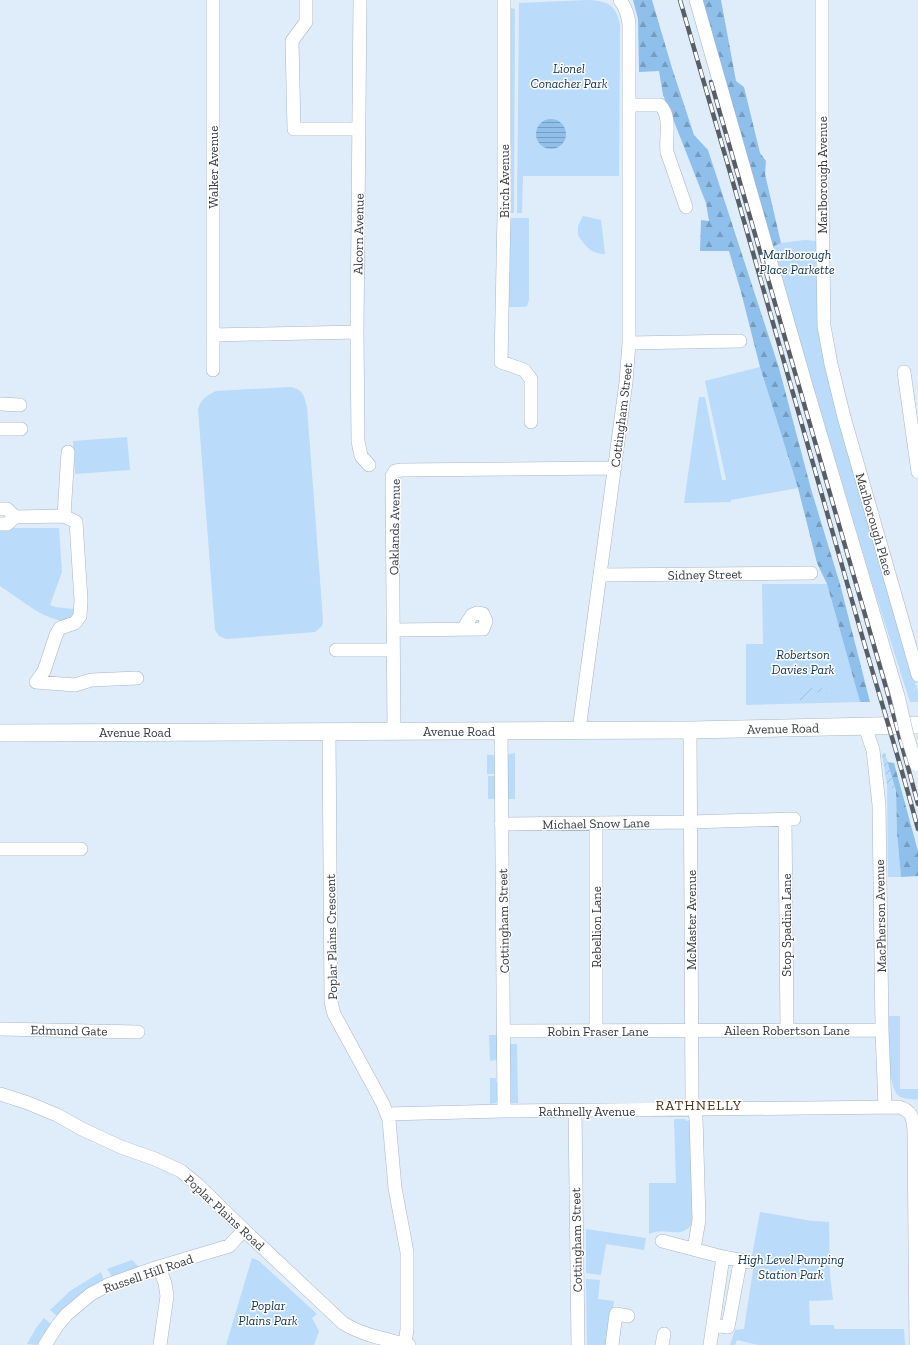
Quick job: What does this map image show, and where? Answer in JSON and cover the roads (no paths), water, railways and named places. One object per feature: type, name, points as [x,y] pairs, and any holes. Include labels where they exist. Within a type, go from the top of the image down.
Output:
[{"type":"main road","name":"Avenue Road","points":[[0,733],[690,730],[918,725]]},
{"type":"street","name":"Walker Avenue","points":[[212,0],[213,370]]},
{"type":"street","points":[[306,0],[306,22],[292,41],[294,128],[359,130]]},
{"type":"street","name":"Alcorn Avenue","points":[[360,0],[357,332],[358,442],[361,456],[369,465]]},
{"type":"street","name":"Birch Avenue","points":[[504,0],[504,215],[501,362],[524,370],[531,379],[531,422]]},
{"type":"street","name":"Cottingham Street","points":[[579,730],[615,468],[626,382],[629,343],[629,24],[625,6],[620,0]]},
{"type":"street","points":[[696,0],[803,375],[898,696],[907,735],[917,767]]},
{"type":"street","name":"Marlborough Avenue","points":[[822,0],[824,326],[833,373]]},
{"type":"street","points":[[629,102],[660,105],[663,108],[668,127],[666,143],[668,152],[686,207]]},
{"type":"street","points":[[213,335],[357,332]]},
{"type":"street","points":[[629,343],[740,340]]},
{"type":"street","points":[[904,372],[918,472]]},
{"type":"street","name":"Marlborough Place","points":[[833,373],[846,425],[918,675]]},
{"type":"street","points":[[0,404],[20,404]]},
{"type":"street","points":[[0,429],[21,429]]},
{"type":"street","points":[[64,516],[68,452]]},
{"type":"street","name":"Oaklands Avenue","points":[[394,731],[392,476],[395,471],[615,468]]},
{"type":"street","points":[[0,509],[7,509],[15,517]]},
{"type":"street","points":[[0,524],[7,524],[15,517],[64,516],[76,522],[81,600],[80,616],[75,623],[60,628],[56,635],[44,671],[36,682],[75,685],[92,680],[137,678]]},
{"type":"street","name":"Sidney Street","points":[[600,575],[811,573]]},
{"type":"street","points":[[394,630],[463,629]]},
{"type":"street","points":[[336,650],[394,650]]},
{"type":"street","name":"MacPherson Avenue","points":[[865,727],[873,750],[879,805],[882,1030],[885,1107]]},
{"type":"street","name":"McMaster Avenue","points":[[690,730],[692,1099],[695,1110],[698,1220],[694,1249]]},
{"type":"street","name":"Poplar Plains Crescent","points":[[329,731],[332,1002],[334,1014],[387,1114],[390,1129],[395,1188],[406,1252],[407,1344]]},
{"type":"street","name":"Cottingham Street","points":[[501,731],[504,1111]]},
{"type":"street","name":"Michael Snow Lane","points":[[502,824],[690,822],[790,819]]},
{"type":"street","name":"Stop Spadina Lane","points":[[786,1030],[790,819]]},
{"type":"street","name":"Rebellion Lane","points":[[596,823],[596,1031]]},
{"type":"street","points":[[0,849],[81,848]]},
{"type":"street","name":"Edmund Gate","points":[[0,1029],[138,1032]]},
{"type":"street","name":"Aileen Robertson Lane","points":[[692,1030],[882,1030]]},
{"type":"street","name":"Robin Fraser Lane","points":[[504,1031],[692,1030]]},
{"type":"street","name":"Poplar Plains Road","points":[[0,1094],[50,1112],[121,1147],[155,1158],[181,1171],[198,1185],[343,1323],[361,1333],[407,1344]]},
{"type":"street","name":"Rathnelly Avenue","points":[[387,1114],[899,1106],[907,1109],[911,1115],[914,1130],[916,1345]]},
{"type":"street","name":"Cottingham Street","points":[[575,1111],[578,1345]]},
{"type":"street","name":"Russell Hill Road","points":[[45,1345],[57,1326],[67,1314],[91,1294],[110,1284],[158,1267],[229,1246],[244,1230]]},
{"type":"street","points":[[662,1241],[723,1257],[744,1265],[728,1327],[713,1325]]},
{"type":"street","points":[[710,1345],[723,1257]]},
{"type":"street","points":[[158,1267],[165,1284],[167,1296],[160,1345]]},
{"type":"street","points":[[612,1345],[616,1314],[628,1316]]},
{"type":"water","points":[[551,119],[557,120],[565,128],[565,140],[557,148],[551,149],[545,148],[537,140],[536,134],[537,128],[545,120]]},
{"type":"railway","points":[[680,0],[918,829]]},
{"type":"railway","points":[[711,82],[887,691],[918,804]]},
{"type":"district","name":"RATHNELLY","points":[[699,1105]]},
{"type":"park label","name":"Lionel Conacher Park","points":[[569,76]]},
{"type":"park label","name":"Marlborough Place Parkette","points":[[797,262]]},
{"type":"park label","name":"Robertson Davies Park","points":[[803,662]]},
{"type":"park label","name":"High Level Pumping Station Park","points":[[791,1266]]},
{"type":"park label","name":"Poplar Plains Park","points":[[268,1312]]}]
